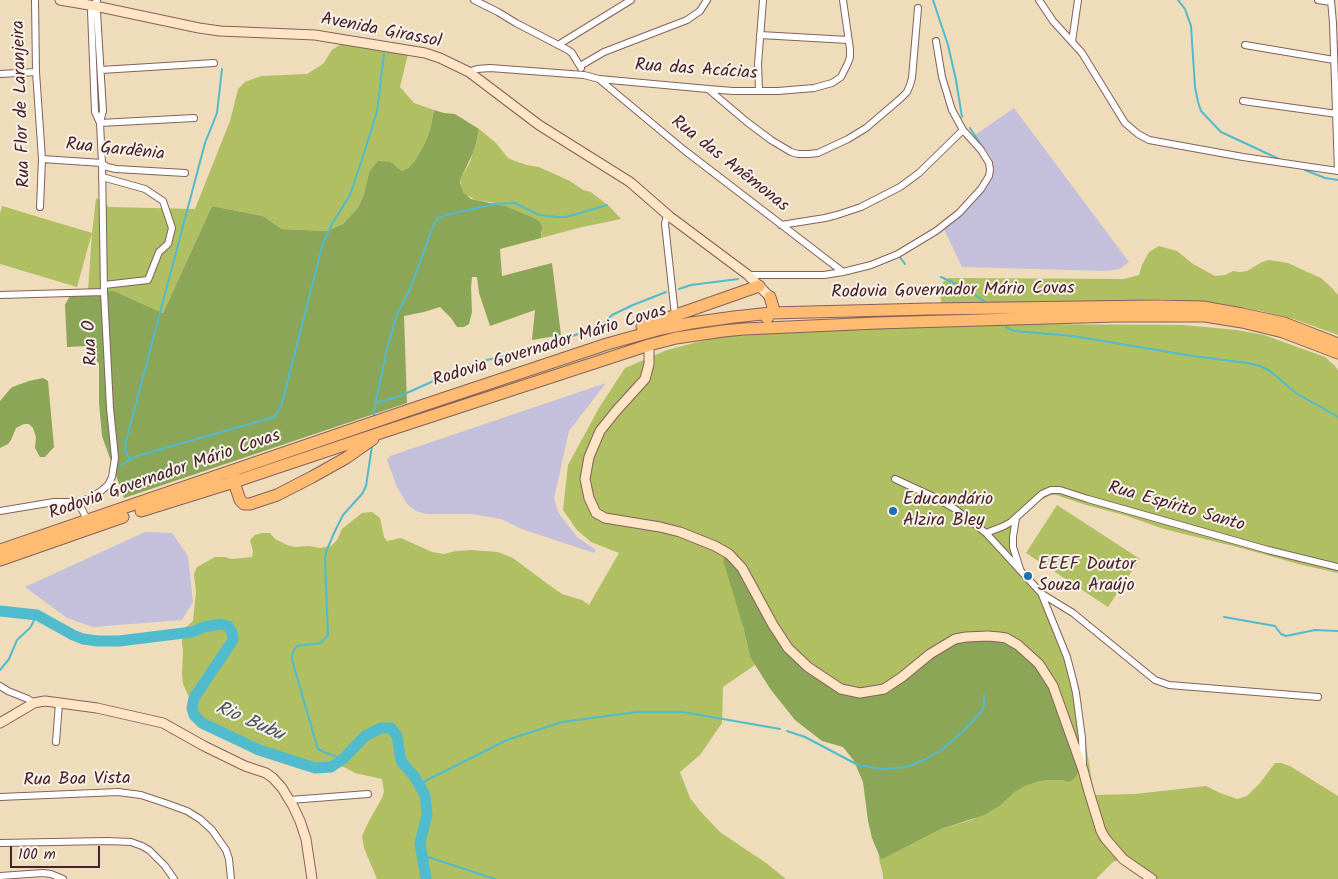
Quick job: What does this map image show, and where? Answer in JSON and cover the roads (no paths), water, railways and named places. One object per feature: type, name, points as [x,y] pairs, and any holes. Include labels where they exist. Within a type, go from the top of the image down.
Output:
[{"type":"highway","points":[[607,344],[623,334],[759,286]]},
{"type":"highway","points":[[770,297],[802,313]]},
{"type":"highway","points":[[676,338],[678,333],[682,331],[758,324],[764,321],[771,313],[773,307],[770,297]]},
{"type":"highway","name":"Rodovia Governador Mário Covas","points":[[0,550],[607,344],[684,324],[771,313],[929,309],[1203,307],[1284,323],[1338,344]]},
{"type":"highway","name":"Rodovia Governador Mário Covas","points":[[0,560],[148,508],[234,482],[382,432],[676,338],[723,331],[877,322],[1158,315],[1205,316],[1242,322],[1283,332],[1338,353]]},
{"type":"highway","points":[[344,433],[331,443],[237,474],[234,482],[242,502],[250,504],[259,502],[295,486],[329,468],[382,432]]},
{"type":"street","name":"Rua Flor de Laranjeira","points":[[35,0],[36,72],[42,160],[40,208]]},
{"type":"street","name":"Avenida Girassol","points":[[60,0],[96,3],[199,28],[236,32],[315,35],[425,53],[440,58],[469,72],[539,125],[630,182],[669,216],[748,275],[770,297]]},
{"type":"street","points":[[474,0],[572,53],[584,75]]},
{"type":"street","points":[[558,45],[631,0]]},
{"type":"street","points":[[580,66],[604,52],[687,20],[700,11],[707,0]]},
{"type":"street","points":[[760,90],[758,64],[763,0]]},
{"type":"street","name":"Rua das Acácias","points":[[469,72],[490,68],[584,75],[600,79],[708,89],[778,91],[814,88],[832,83],[841,77],[850,57],[843,0]]},
{"type":"street","points":[[1039,0],[1053,21],[1082,53],[1125,123],[1138,134],[1149,140],[1243,157],[1338,171],[1334,23],[1331,1],[1318,0]]},
{"type":"street","points":[[1072,42],[1078,0]]},
{"type":"street","points":[[96,3],[103,111],[100,124]]},
{"type":"street","points":[[96,3],[91,11],[95,112],[100,124]]},
{"type":"street","points":[[708,89],[746,122],[784,148],[798,154],[818,153],[866,128],[906,92],[912,78],[918,8]]},
{"type":"street","points":[[760,35],[848,40]]},
{"type":"street","points":[[748,275],[824,275],[871,265],[898,254],[936,231],[954,218],[981,189],[990,170],[989,163],[981,150],[963,130],[952,110],[942,77],[936,40]]},
{"type":"street","points":[[1245,45],[1334,60]]},
{"type":"street","points":[[101,70],[214,63]]},
{"type":"street","points":[[0,74],[36,72]]},
{"type":"street","name":"Rua das Anêmonas","points":[[600,79],[684,150],[843,272]]},
{"type":"street","points":[[1243,102],[1336,114]]},
{"type":"street","points":[[100,124],[194,118]]},
{"type":"street","name":"Rua O","points":[[0,511],[54,502],[78,502],[90,498],[101,491],[108,485],[112,477],[115,458],[110,408],[104,288],[100,124]]},
{"type":"street","points":[[781,225],[838,215],[861,207],[900,188],[919,173],[963,130]]},
{"type":"street","name":"Rua Gardênia","points":[[42,160],[102,163],[107,167],[116,169],[185,173]]},
{"type":"street","points":[[0,295],[104,288],[148,280],[159,252],[168,244],[172,228],[163,201],[145,188],[102,177]]},
{"type":"street","points":[[669,216],[666,219],[666,224],[675,315]]},
{"type":"street","points":[[649,346],[649,364],[645,379],[600,431],[588,457],[586,479],[589,498],[596,513],[605,518],[680,532],[715,546],[729,554],[742,568],[772,626],[786,645],[808,667],[841,689],[860,693],[878,691],[902,677],[930,654],[955,639],[988,636],[1006,638],[1012,641],[1037,661],[1053,686],[1083,770],[1101,831],[1105,838],[1123,859],[1152,879]]},
{"type":"street","points":[[895,479],[955,509],[986,533],[1042,594],[1081,619],[1147,674],[1161,683],[1318,697]]},
{"type":"street","name":"Rua Espírito Santo","points":[[986,533],[1004,526],[1016,518],[1042,494],[1051,490],[1060,490],[1268,550],[1338,567]]},
{"type":"street","points":[[78,502],[88,521]]},
{"type":"street","points":[[1016,518],[1013,537],[1020,571]]},
{"type":"street","points":[[1042,594],[1067,657],[1076,693],[1082,738],[1083,770]]},
{"type":"street","points":[[0,686],[34,703]]},
{"type":"street","points":[[0,723],[34,703],[45,702],[97,708],[163,723],[172,727],[204,746],[266,774],[278,783],[290,800],[300,822],[306,839],[312,879]]},
{"type":"street","points":[[56,742],[59,703]]},
{"type":"street","name":"Rua Boa Vista","points":[[0,797],[118,792],[141,795],[165,802],[187,811],[212,830],[226,850],[231,879]]},
{"type":"street","points":[[290,800],[368,794]]},
{"type":"street","points":[[0,843],[131,842],[149,850],[165,866],[174,879]]},
{"type":"street","points":[[0,876],[43,873],[63,879]]},
{"type":"waterway","points":[[933,0],[948,45],[962,117]]},
{"type":"waterway","points":[[1178,0],[1185,9],[1191,26],[1195,87],[1201,111],[1221,132],[1279,159]]},
{"type":"waterway","points":[[121,465],[137,456],[274,417],[278,412],[281,407],[323,243],[350,195],[377,112],[384,54]]},
{"type":"waterway","points":[[130,460],[126,453],[125,445],[205,143],[217,113],[222,69]]},
{"type":"waterway","points":[[970,128],[981,145]]},
{"type":"waterway","points":[[1305,170],[1325,178],[1338,180]]},
{"type":"waterway","points":[[374,416],[387,349],[397,314],[410,289],[434,224],[438,218],[494,204],[515,203],[539,215],[557,217],[566,217],[607,205]]},
{"type":"waterway","points":[[918,245],[931,237]]},
{"type":"waterway","points":[[899,256],[905,264]]},
{"type":"waterway","points":[[830,277],[850,273]]},
{"type":"waterway","points":[[941,277],[965,288],[985,302]]},
{"type":"waterway","points":[[679,289],[691,285],[738,279]]},
{"type":"waterway","points":[[376,403],[400,396],[474,363],[526,351],[597,328],[612,315],[666,292]]},
{"type":"waterway","points":[[1006,327],[1014,331],[1073,336],[1260,366],[1270,371],[1296,393],[1338,417]]},
{"type":"waterway","points":[[343,759],[318,749],[292,655],[297,646],[321,643],[328,635],[326,552],[343,515],[362,494],[366,486],[372,446]]},
{"type":"waterway","name":"Rio Bubu","points":[[0,611],[37,615],[73,635],[83,639],[98,641],[119,641],[192,632],[204,627],[220,624],[228,626],[232,632],[233,639],[194,698],[192,708],[194,715],[202,723],[259,750],[315,768],[331,767],[343,759],[365,736],[381,728],[391,728],[397,736],[401,761],[414,776],[425,795],[427,815],[420,843],[426,879]]},
{"type":"waterway","points":[[0,670],[9,659],[17,640],[30,628],[37,615]]},
{"type":"waterway","points":[[1224,617],[1275,626],[1281,634],[1286,636],[1315,630],[1338,631]]},
{"type":"waterway","points":[[787,731],[805,737],[858,765],[882,769],[907,767],[943,749],[965,729],[981,712],[984,705],[984,695]]},
{"type":"waterway","points":[[419,784],[507,740],[562,722],[636,712],[683,712],[780,729]]},
{"type":"waterway","points":[[422,855],[495,879]]},
{"type":"place","name":"Educandário Alzira Bley","points":[[893,511]]},
{"type":"place","name":"EEEF Doutor Souza Araújo","points":[[1028,576]]}]
